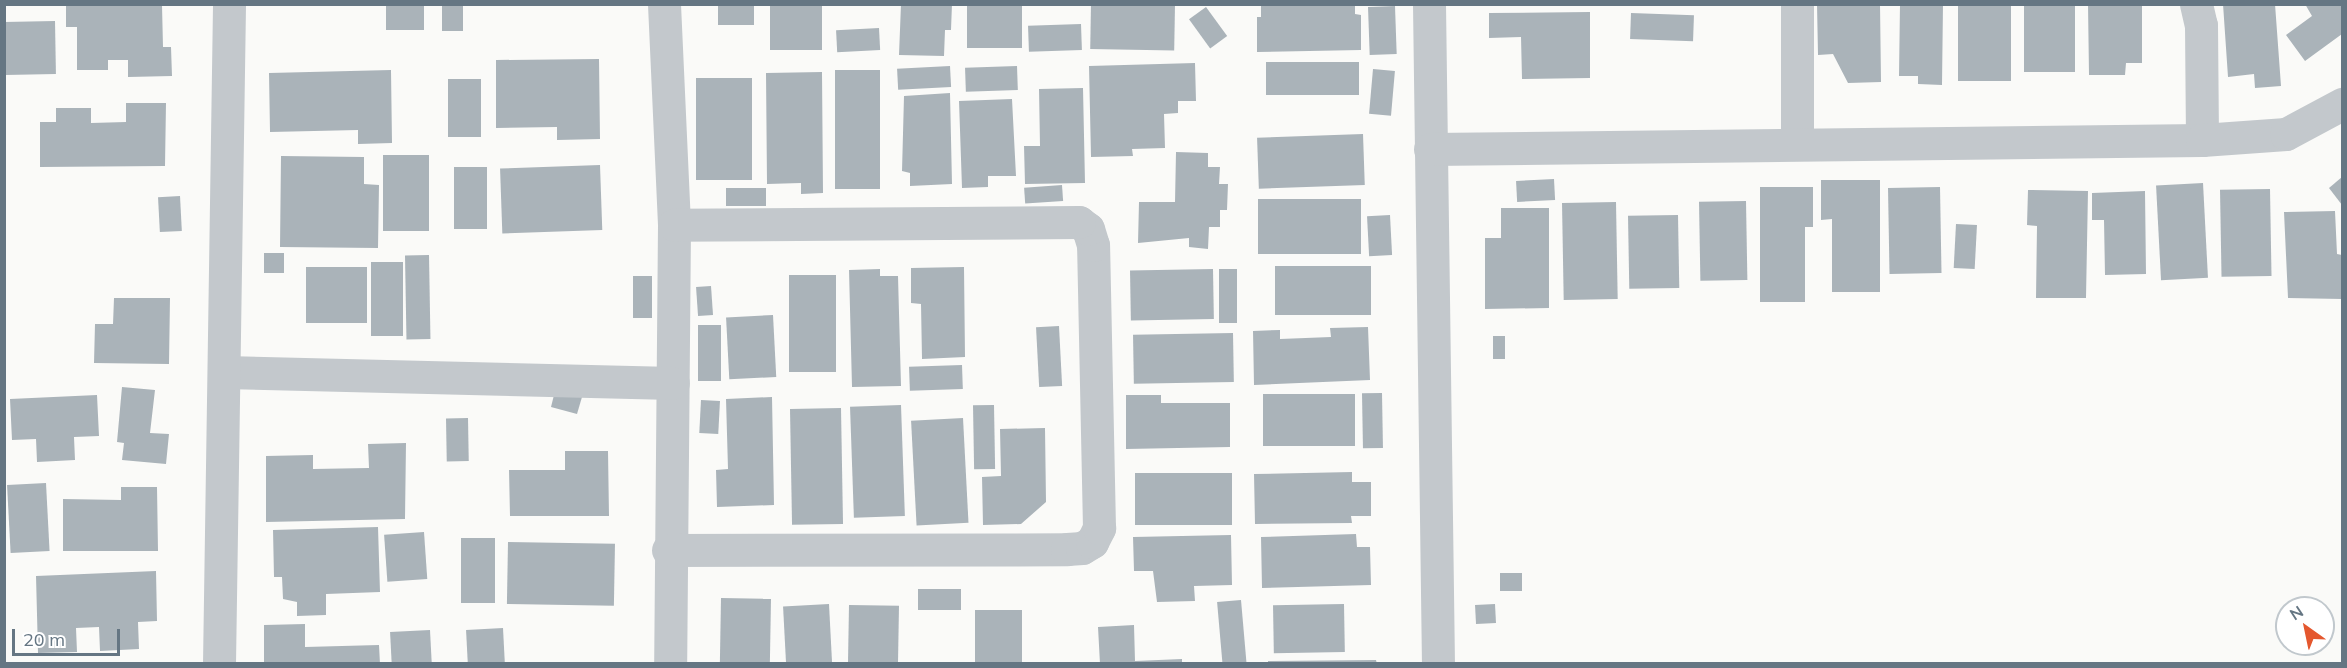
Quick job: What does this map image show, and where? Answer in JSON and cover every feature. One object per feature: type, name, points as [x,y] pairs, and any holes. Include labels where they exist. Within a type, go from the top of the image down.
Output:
[{"type":"street","points":[[219,663],[229,4]]},
{"type":"street","points":[[664,4],[674,225],[673,383],[668,550],[670,663]]},
{"type":"street","points":[[1429,4],[1438,663]]},
{"type":"street","points":[[1797,4],[1797,144]]},
{"type":"street","points":[[2196,4],[2201,24],[2202,140]]},
{"type":"street","points":[[1430,149],[2202,140],[2286,134],[2343,104]]},
{"type":"street","points":[[668,550],[1067,549],[1082,548],[1092,542],[1099,528],[1093,244],[1088,229],[1079,222],[674,225]]},
{"type":"street","points":[[225,372],[673,383]]},
{"type":"building","points":[[386,4],[424,4],[424,30],[386,30]]},
{"type":"building","points":[[442,4],[463,4],[463,31],[442,31]]},
{"type":"building","points":[[718,4],[754,4],[754,25],[718,25]]},
{"type":"building","points":[[770,4],[822,4],[822,50],[770,50]]},
{"type":"building","points":[[901,4],[952,4],[951,30],[945,30],[944,56],[899,55]]},
{"type":"building","points":[[967,4],[1022,4],[1022,48],[967,48]]},
{"type":"building","points":[[1091,4],[1175,5],[1174,50],[1090,49]]},
{"type":"building","points":[[1261,4],[1355,4],[1355,14],[1361,15],[1361,50],[1257,52],[1257,17],[1261,17]]},
{"type":"building","points":[[1817,4],[1880,4],[1881,82],[1848,83],[1833,54],[1818,55]]},
{"type":"building","points":[[1900,4],[1943,4],[1942,85],[1918,84],[1918,76],[1899,76]]},
{"type":"building","points":[[1958,4],[2011,4],[2011,81],[1958,81]]},
{"type":"building","points":[[2024,4],[2075,4],[2075,72],[2024,72]]},
{"type":"building","points":[[2088,4],[2142,4],[2142,63],[2126,63],[2125,75],[2089,75]]},
{"type":"building","points":[[2223,4],[2275,4],[2281,86],[2255,88],[2254,74],[2228,77]]},
{"type":"building","points":[[2305,4],[2342,4],[2342,34],[2305,61],[2286,35],[2312,16]]},
{"type":"building","points":[[66,5],[162,5],[163,47],[171,47],[172,76],[128,77],[128,60],[108,60],[108,70],[77,70],[77,27],[66,27]]},
{"type":"building","points":[[1395,6],[1397,54],[1370,55],[1368,7]]},
{"type":"building","points":[[1206,7],[1227,36],[1210,48],[1189,19]]},
{"type":"building","points":[[1590,12],[1590,78],[1522,79],[1521,37],[1489,38],[1489,13]]},
{"type":"building","points":[[1631,13],[1694,15],[1693,41],[1630,39]]},
{"type":"building","points":[[55,21],[56,74],[5,75],[4,22]]},
{"type":"building","points":[[1081,24],[1082,50],[1029,52],[1028,26]]},
{"type":"building","points":[[879,28],[880,50],[837,52],[836,30]]},
{"type":"building","points":[[599,59],[600,139],[557,140],[557,127],[496,128],[496,60]]},
{"type":"building","points":[[1266,62],[1359,62],[1359,95],[1266,95]]},
{"type":"building","points":[[1195,63],[1196,101],[1178,101],[1178,113],[1164,114],[1165,148],[1132,149],[1133,156],[1091,157],[1089,66]]},
{"type":"building","points":[[950,66],[951,87],[898,90],[897,69]]},
{"type":"building","points":[[1017,66],[1018,90],[966,92],[965,68]]},
{"type":"building","points":[[1373,69],[1395,71],[1391,116],[1369,114]]},
{"type":"building","points":[[391,70],[392,143],[358,144],[358,130],[270,132],[269,73]]},
{"type":"building","points":[[835,70],[880,70],[880,189],[835,189]]},
{"type":"building","points":[[822,72],[823,193],[801,194],[801,183],[767,184],[766,73]]},
{"type":"building","points":[[696,78],[752,78],[752,180],[696,180]]},
{"type":"building","points":[[448,79],[481,79],[481,137],[448,137]]},
{"type":"building","points":[[1083,88],[1085,183],[1025,184],[1024,146],[1040,146],[1039,89]]},
{"type":"building","points":[[950,93],[952,184],[910,186],[910,173],[902,171],[904,96]]},
{"type":"building","points":[[1012,99],[1016,176],[988,176],[988,187],[962,188],[959,101]]},
{"type":"building","points":[[126,103],[166,103],[165,166],[40,167],[40,122],[56,122],[56,108],[91,108],[91,123],[126,122]]},
{"type":"building","points":[[1363,134],[1365,185],[1259,189],[1257,138]]},
{"type":"building","points":[[1176,152],[1208,153],[1208,167],[1220,167],[1219,184],[1228,184],[1227,210],[1220,210],[1220,227],[1209,227],[1208,249],[1189,247],[1189,238],[1138,243],[1139,202],[1175,202]]},
{"type":"building","points":[[383,155],[429,155],[429,231],[383,231]]},
{"type":"building","points":[[281,156],[364,157],[364,184],[379,185],[378,248],[280,247]]},
{"type":"building","points":[[600,165],[602,230],[502,233],[500,168]]},
{"type":"building","points":[[454,167],[487,167],[487,229],[454,229]]},
{"type":"building","points":[[2342,177],[2342,205],[2329,188]]},
{"type":"building","points":[[1554,179],[1555,200],[1517,202],[1516,181]]},
{"type":"building","points":[[1821,180],[1880,180],[1880,292],[1832,292],[1832,219],[1821,220]]},
{"type":"building","points":[[2203,183],[2208,278],[2161,280],[2156,185]]},
{"type":"building","points":[[1062,185],[1063,201],[1025,204],[1024,188]]},
{"type":"building","points":[[1760,187],[1813,187],[1813,227],[1805,227],[1805,302],[1760,302]]},
{"type":"building","points":[[1940,187],[1942,273],[1890,274],[1888,188]]},
{"type":"building","points":[[726,188],[766,188],[766,206],[726,206]]},
{"type":"building","points":[[2270,189],[2272,276],[2222,277],[2220,190]]},
{"type":"building","points":[[2028,190],[2088,191],[2086,298],[2036,298],[2037,226],[2027,225]]},
{"type":"building","points":[[2145,191],[2146,274],[2105,275],[2104,220],[2092,220],[2092,193]]},
{"type":"building","points":[[180,196],[182,231],[160,232],[158,197]]},
{"type":"building","points":[[1258,199],[1361,199],[1361,254],[1258,254]]},
{"type":"building","points":[[1746,201],[1747,280],[1700,281],[1699,202]]},
{"type":"building","points":[[1616,202],[1618,299],[1564,300],[1562,203]]},
{"type":"building","points":[[1501,208],[1549,208],[1549,308],[1485,309],[1485,238],[1501,238]]},
{"type":"building","points":[[2335,211],[2337,254],[2342,255],[2342,299],[2288,298],[2284,212]]},
{"type":"building","points":[[1390,215],[1392,255],[1369,256],[1367,216]]},
{"type":"building","points":[[1678,215],[1679,288],[1629,289],[1628,216]]},
{"type":"building","points":[[1956,224],[1977,225],[1975,269],[1954,268]]},
{"type":"building","points":[[264,253],[284,253],[284,273],[264,273]]},
{"type":"building","points":[[405,255],[429,255],[430,339],[406,339]]},
{"type":"building","points":[[371,262],[403,262],[403,336],[371,336]]},
{"type":"building","points":[[1275,266],[1371,266],[1371,315],[1275,315]]},
{"type":"building","points":[[306,267],[367,267],[367,323],[306,323]]},
{"type":"building","points":[[964,267],[965,357],[922,359],[921,304],[911,303],[911,268]]},
{"type":"building","points":[[880,269],[880,276],[898,276],[901,386],[852,387],[849,270]]},
{"type":"building","points":[[1213,269],[1214,319],[1131,320],[1130,270]]},
{"type":"building","points":[[1219,269],[1237,269],[1237,323],[1219,323]]},
{"type":"building","points":[[789,275],[836,275],[836,372],[789,372]]},
{"type":"building","points":[[633,276],[652,276],[652,318],[633,318]]},
{"type":"building","points":[[711,286],[713,315],[698,316],[696,287]]},
{"type":"building","points":[[114,298],[170,298],[169,364],[94,363],[95,324],[113,324]]},
{"type":"building","points":[[773,315],[776,377],[729,379],[726,317]]},
{"type":"building","points":[[698,325],[721,325],[721,381],[698,381]]},
{"type":"building","points":[[1059,326],[1062,386],[1039,387],[1036,327]]},
{"type":"building","points":[[1368,327],[1370,380],[1254,385],[1253,331],[1280,330],[1280,339],[1331,337],[1330,328]]},
{"type":"building","points":[[1233,333],[1234,382],[1134,384],[1133,335]]},
{"type":"building","points":[[1493,336],[1505,336],[1505,359],[1493,359]]},
{"type":"building","points":[[962,365],[963,389],[910,391],[909,367]]},
{"type":"building","points":[[122,387],[155,390],[150,433],[169,434],[166,464],[122,460],[124,443],[117,442]]},
{"type":"building","points":[[1362,393],[1382,393],[1383,448],[1363,448]]},
{"type":"building","points":[[1263,394],[1355,394],[1355,446],[1263,446]]},
{"type":"building","points":[[97,395],[99,436],[74,437],[75,460],[37,462],[36,439],[12,440],[10,399]]},
{"type":"building","points":[[554,395],[582,397],[577,414],[551,407]]},
{"type":"building","points":[[1126,395],[1161,395],[1161,403],[1230,403],[1230,447],[1126,449]]},
{"type":"building","points":[[772,397],[774,505],[717,507],[716,470],[728,469],[726,399]]},
{"type":"building","points":[[701,400],[720,401],[718,434],[699,433]]},
{"type":"building","points":[[901,405],[905,516],[854,518],[850,407]]},
{"type":"building","points":[[973,405],[994,405],[995,469],[974,469]]},
{"type":"building","points":[[841,408],[843,524],[792,525],[790,409]]},
{"type":"building","points":[[446,418],[468,418],[469,461],[447,461]]},
{"type":"building","points":[[963,418],[968,523],[917,526],[911,421]]},
{"type":"building","points":[[1045,428],[1046,502],[1021,524],[983,525],[982,477],[1001,476],[1000,429]]},
{"type":"building","points":[[406,443],[405,519],[266,522],[266,456],[313,455],[313,469],[369,468],[368,444]]},
{"type":"building","points":[[565,451],[608,451],[609,516],[510,516],[509,470],[565,470]]},
{"type":"building","points":[[1352,472],[1352,482],[1371,482],[1371,516],[1351,516],[1352,523],[1255,524],[1254,474]]},
{"type":"building","points":[[1135,473],[1232,473],[1232,525],[1135,525]]},
{"type":"building","points":[[46,483],[50,551],[11,553],[7,485]]},
{"type":"building","points":[[121,487],[157,487],[158,551],[63,551],[63,499],[121,500]]},
{"type":"building","points":[[378,527],[380,592],[326,594],[326,615],[297,616],[297,602],[283,599],[282,577],[274,577],[273,530]]},
{"type":"building","points":[[424,532],[427,579],[387,582],[384,535]]},
{"type":"building","points":[[1356,534],[1357,547],[1370,547],[1371,585],[1262,588],[1261,537]]},
{"type":"building","points":[[1231,535],[1232,585],[1194,586],[1195,601],[1157,602],[1153,571],[1134,571],[1133,537]]},
{"type":"building","points":[[461,538],[495,538],[495,603],[461,603]]},
{"type":"building","points":[[508,542],[615,544],[614,606],[507,604]]},
{"type":"building","points":[[156,571],[157,621],[138,622],[139,649],[100,651],[99,627],[76,628],[77,652],[38,653],[36,576]]},
{"type":"building","points":[[1500,573],[1522,573],[1522,591],[1500,591]]},
{"type":"building","points":[[918,589],[961,589],[961,610],[918,610]]},
{"type":"building","points":[[721,598],[771,599],[770,664],[720,664]]},
{"type":"building","points":[[1241,600],[1247,664],[1223,664],[1217,602]]},
{"type":"building","points":[[829,604],[832,664],[786,664],[783,606]]},
{"type":"building","points":[[1344,604],[1345,652],[1274,653],[1273,605]]},
{"type":"building","points":[[1495,604],[1496,623],[1476,624],[1475,605]]},
{"type":"building","points":[[849,605],[899,606],[898,664],[848,664]]},
{"type":"building","points":[[975,610],[1022,610],[1022,664],[975,664]]},
{"type":"building","points":[[305,624],[305,647],[379,645],[380,664],[264,664],[264,625]]},
{"type":"building","points":[[1134,625],[1135,661],[1182,659],[1182,664],[1100,664],[1098,627]]},
{"type":"building","points":[[503,628],[505,664],[468,664],[466,630]]},
{"type":"building","points":[[430,630],[432,664],[392,664],[390,632]]},
{"type":"building","points":[[1376,660],[1377,664],[1268,664],[1268,661]]}]
